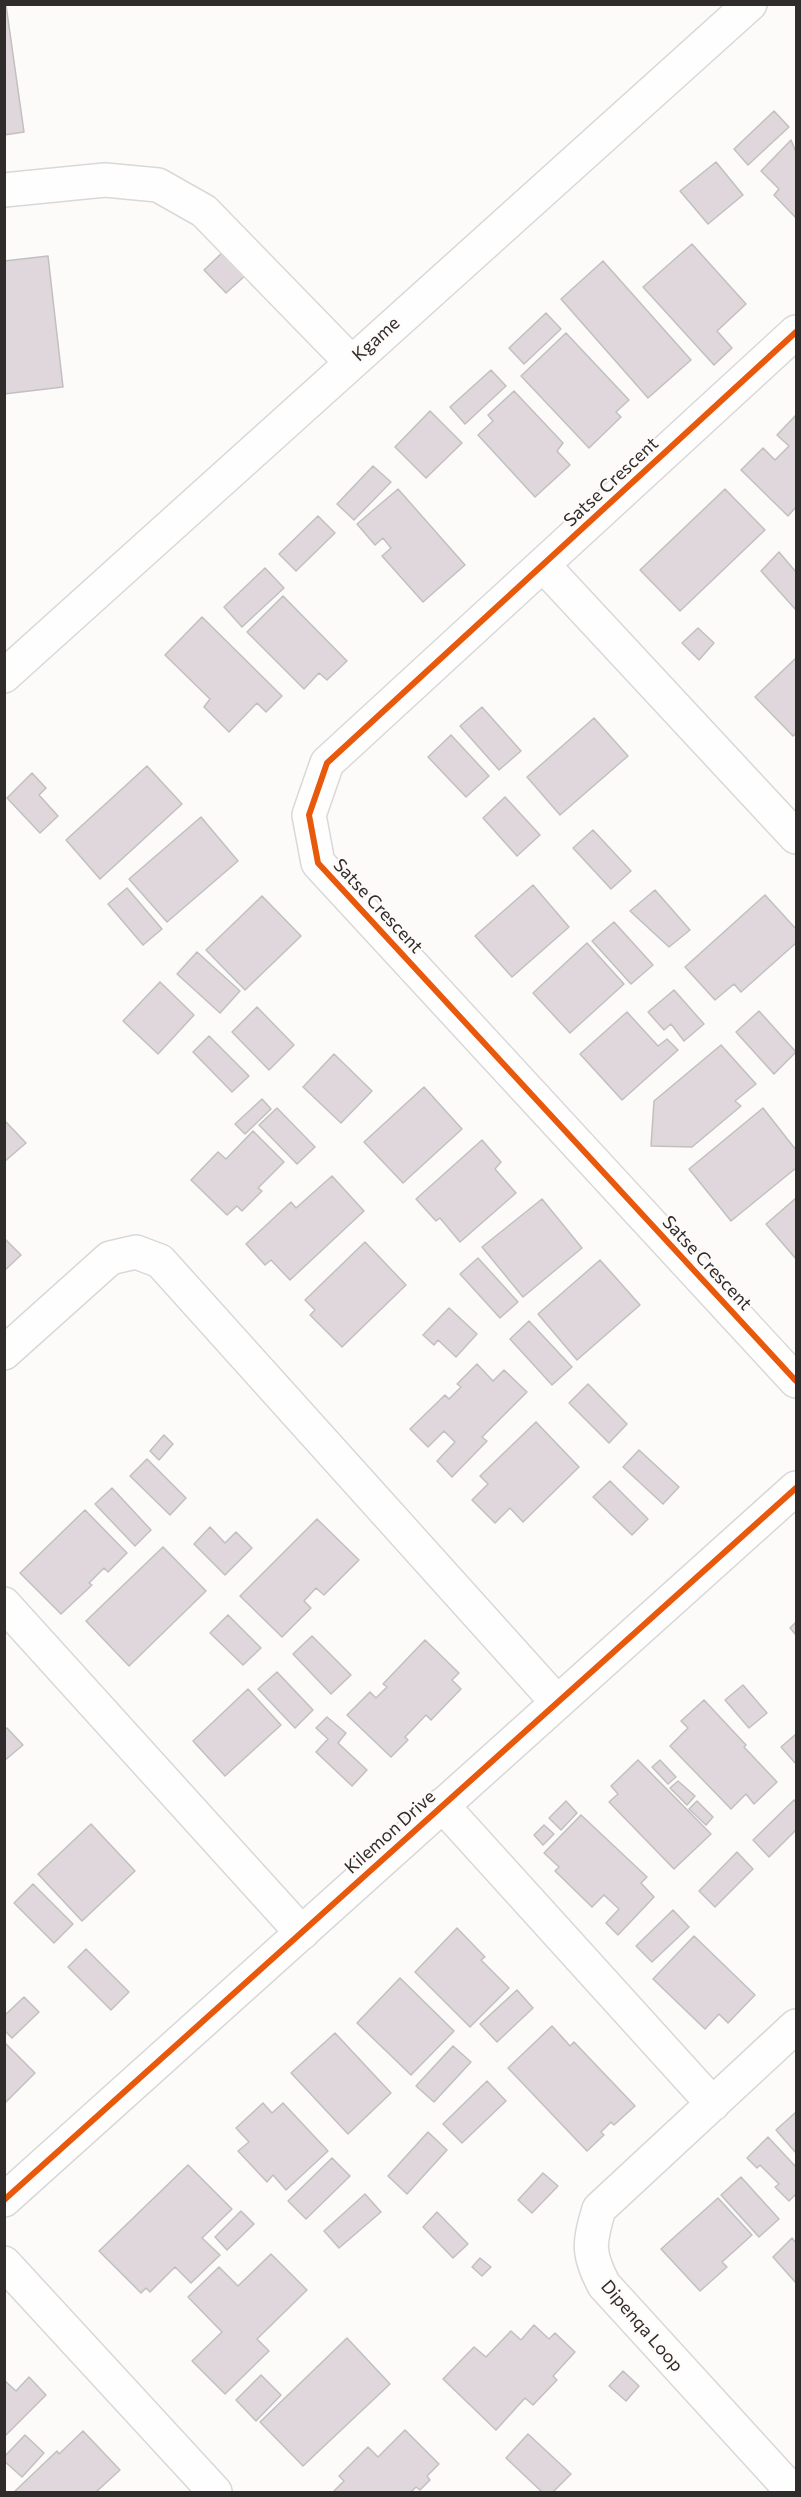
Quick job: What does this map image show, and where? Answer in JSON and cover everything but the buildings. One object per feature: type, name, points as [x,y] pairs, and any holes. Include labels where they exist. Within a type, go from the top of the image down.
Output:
[{"type":"street","name":"Kgame","points":[[4,676],[750,4]]},
{"type":"street","points":[[4,190],[105,180],[158,185],[204,211],[351,362]]},
{"type":"street","name":"Satse Crescent","points":[[796,332],[327,763],[309,815],[318,863],[796,1381]]},
{"type":"street","points":[[543,565],[796,837]]},
{"type":"street","points":[[4,1353],[110,1258],[136,1252],[160,1261],[557,1702]]},
{"type":"street","name":"Kilemon Drive","points":[[4,2200],[796,1488]]},
{"type":"street","points":[[4,1604],[302,1933]]},
{"type":"street","points":[[442,1805],[713,2104]]},
{"type":"street","name":"Dipenqa Loop","points":[[793,2493],[604,2285],[590,2252],[599,2209],[796,2026]]},
{"type":"street","points":[[4,2263],[215,2493]]},
{"type":"cycle path","points":[[796,332],[327,763],[309,815],[318,863],[796,1381]]},
{"type":"cycle path","points":[[4,2200],[796,1488]]}]
